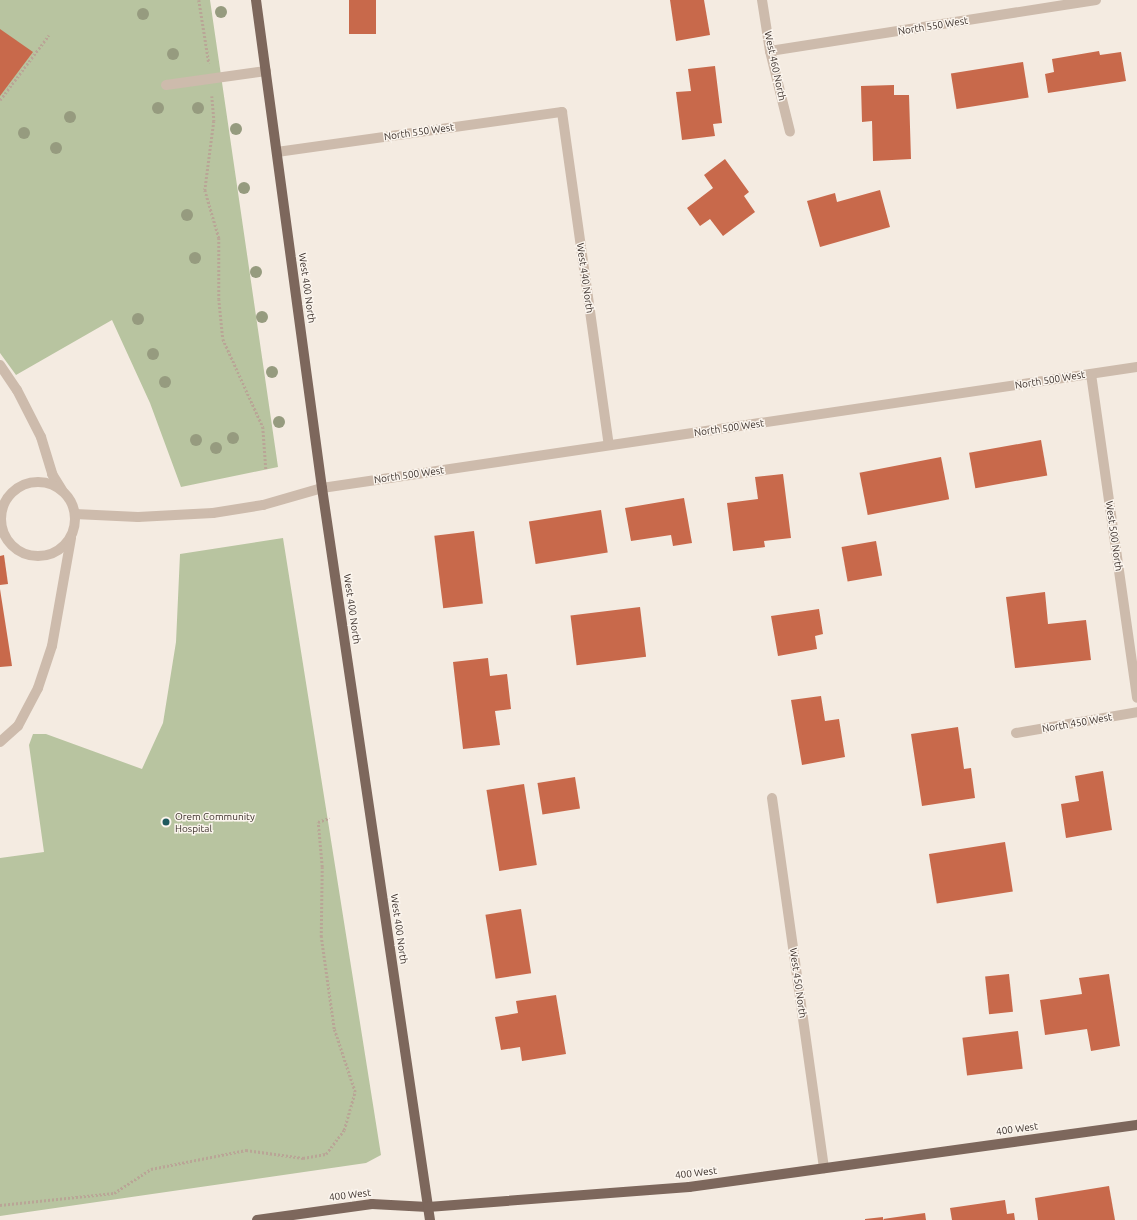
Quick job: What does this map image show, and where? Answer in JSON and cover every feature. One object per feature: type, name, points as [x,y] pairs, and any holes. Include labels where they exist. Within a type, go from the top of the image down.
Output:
[{"type":"main road","name":"West 400 North","points":[[256,0],[322,488],[430,1220]]},
{"type":"main road","name":"400 West","points":[[257,1220],[372,1204],[428,1208],[689,1187],[1137,1125]]},
{"type":"street","name":"West 460 North","points":[[762,0],[770,51],[790,132]]},
{"type":"street","name":"North 550 West","points":[[770,51],[1096,0]]},
{"type":"street","points":[[166,85],[266,71]]},
{"type":"street","name":"North 550 West","points":[[277,152],[562,112]]},
{"type":"street","name":"West 440 North","points":[[562,112],[609,445]]},
{"type":"street","points":[[0,366],[17,390],[40,437],[52,474],[71,502],[75,514],[75,525],[71,538],[52,646],[38,688],[18,726],[0,742]]},
{"type":"street","name":"North 500 West","points":[[75,514],[138,517],[213,513],[263,505],[322,488],[1137,367]]},
{"type":"street","name":"West 500 North","points":[[1091,374],[1137,698]]},
{"type":"street","points":[[63,490],[50,484],[37,482],[16,489],[6,500],[0,519],[3,532],[17,551],[30,556],[43,557],[58,552],[71,538]]},
{"type":"street","name":"North 450 West","points":[[1016,733],[1137,712]]},
{"type":"street","name":"West 450 North","points":[[772,798],[824,1168]]},
{"type":"path","points":[[199,0],[209,63]]},
{"type":"path","points":[[0,100],[49,35]]},
{"type":"path","points":[[212,91],[214,121],[205,190],[219,238],[219,299],[223,339],[263,428],[266,469]]},
{"type":"path","points":[[0,1205],[114,1193],[151,1169],[246,1150],[303,1158],[326,1154],[344,1130],[355,1092],[334,1029],[321,937],[322,867],[318,822],[329,818]]},
{"type":"green space","points":[[0,0],[210,0],[278,467],[181,487],[150,403],[112,320],[16,375],[0,353]]},
{"type":"green space","points":[[283,538],[381,1155],[366,1163],[0,1216],[0,858],[44,852],[29,745],[33,734],[46,734],[142,769],[163,723],[176,642],[180,554]]},
{"type":"building","points":[[349,0],[376,0],[376,34],[349,34]]},
{"type":"building","points":[[670,0],[704,0],[710,35],[676,41]]},
{"type":"building","points":[[0,29],[33,52],[0,96]]},
{"type":"building","points":[[1099,51],[1100,55],[1121,52],[1126,81],[1048,93],[1045,74],[1054,72],[1052,59]]},
{"type":"building","points":[[1023,62],[1029,98],[957,109],[951,73]]},
{"type":"building","points":[[715,66],[722,123],[713,124],[715,136],[682,140],[676,92],[691,91],[688,69]]},
{"type":"building","points":[[894,85],[894,95],[909,95],[911,159],[873,161],[872,121],[862,122],[861,86]]},
{"type":"building","points":[[725,159],[749,192],[744,196],[755,212],[723,236],[710,219],[700,226],[687,208],[713,188],[704,175]]},
{"type":"building","points":[[880,190],[890,227],[820,247],[807,201],[835,193],[837,202]]},
{"type":"building","points":[[1041,440],[1047,475],[975,488],[969,453]]},
{"type":"building","points":[[941,457],[949,499],[868,515],[860,473]]},
{"type":"building","points":[[783,474],[791,538],[764,541],[765,547],[733,551],[727,503],[758,499],[755,477]]},
{"type":"building","points":[[684,498],[692,543],[673,546],[671,535],[631,541],[625,508]]},
{"type":"building","points":[[601,510],[608,552],[536,564],[529,521]]},
{"type":"building","points":[[474,531],[483,603],[443,608],[434,536]]},
{"type":"building","points":[[876,541],[882,575],[848,582],[842,547]]},
{"type":"building","points":[[4,555],[8,584],[0,585],[0,556]]},
{"type":"building","points":[[0,589],[12,666],[0,667]]},
{"type":"building","points":[[1045,592],[1048,624],[1086,620],[1091,660],[1015,668],[1006,597]]},
{"type":"building","points":[[640,607],[646,657],[577,665],[571,616]]},
{"type":"building","points":[[819,609],[823,634],[815,636],[817,649],[778,656],[771,616]]},
{"type":"building","points":[[488,658],[490,676],[507,674],[511,709],[495,711],[500,745],[463,749],[453,662]]},
{"type":"building","points":[[821,696],[825,721],[839,719],[845,757],[802,765],[791,700]]},
{"type":"building","points":[[958,727],[964,769],[971,768],[975,798],[922,806],[911,734]]},
{"type":"building","points":[[1103,771],[1112,830],[1066,838],[1061,804],[1079,801],[1075,776]]},
{"type":"building","points":[[575,777],[580,809],[542,815],[537,783]]},
{"type":"building","points":[[524,784],[537,865],[499,871],[486,790]]},
{"type":"building","points":[[1005,842],[1013,891],[937,903],[929,854]]},
{"type":"building","points":[[521,909],[531,973],[496,979],[485,915]]},
{"type":"building","points":[[1009,974],[1013,1012],[989,1014],[985,977]]},
{"type":"building","points":[[1109,974],[1120,1046],[1091,1051],[1087,1029],[1045,1035],[1040,1000],[1082,994],[1079,978]]},
{"type":"building","points":[[556,995],[566,1054],[522,1061],[520,1047],[501,1050],[495,1017],[518,1013],[516,1001]]},
{"type":"building","points":[[1018,1031],[1023,1069],[967,1076],[962,1038]]},
{"type":"building","points":[[1109,1186],[1115,1220],[1038,1220],[1035,1198]]},
{"type":"building","points":[[1005,1200],[1007,1214],[1014,1213],[1015,1220],[952,1220],[950,1208]]},
{"type":"building","points":[[925,1213],[926,1220],[883,1219]]},
{"type":"building","points":[[883,1217],[883,1220],[865,1220],[865,1219]]},
{"type":"place","name":"Orem Community Hospital","points":[[166,822]]}]
